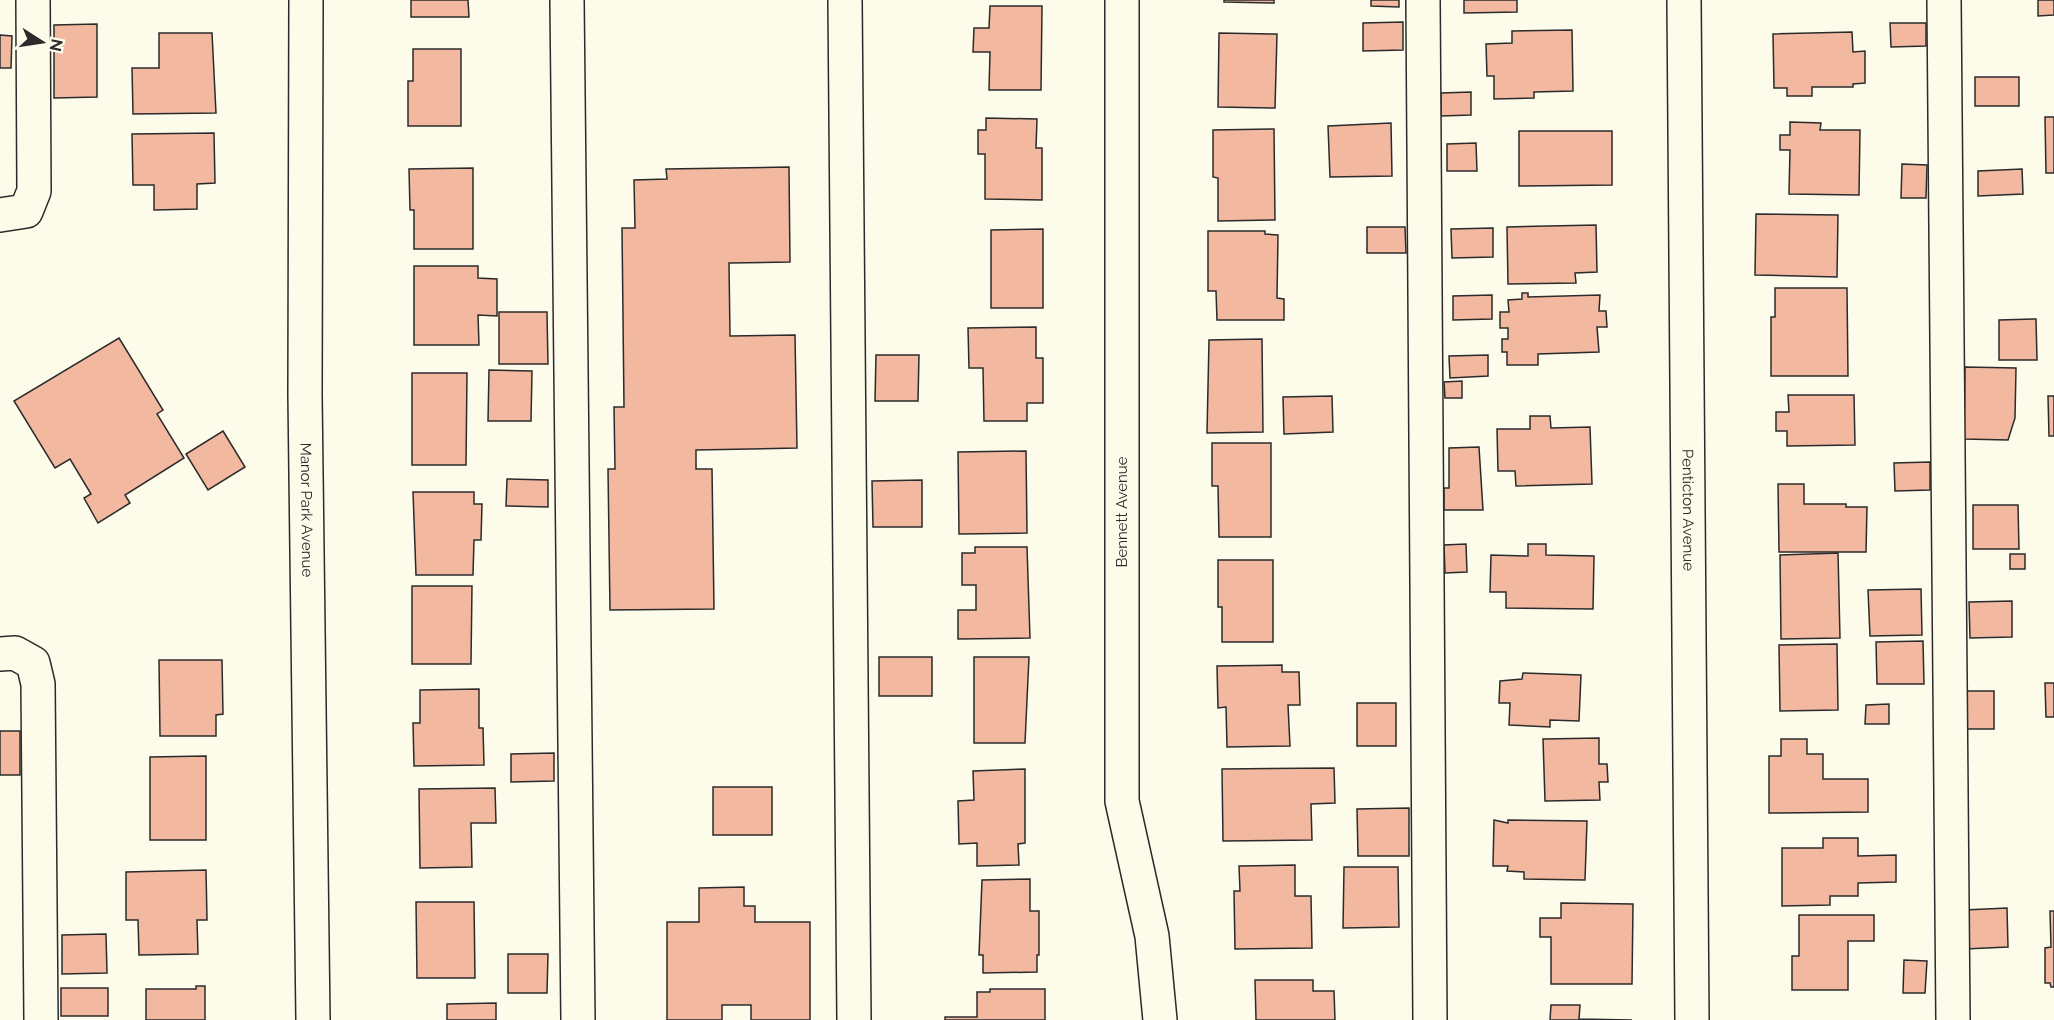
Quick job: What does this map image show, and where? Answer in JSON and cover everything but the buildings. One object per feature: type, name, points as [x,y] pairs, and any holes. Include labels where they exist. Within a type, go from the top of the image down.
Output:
[{"type":"street","points":[[0,215],[26,211],[34,191],[33,0]]},
{"type":"street","name":"Manor Park Avenue","points":[[306,0],[305,395],[313,1020]]},
{"type":"street","points":[[567,0],[578,1020]]},
{"type":"street","points":[[845,0],[854,1020]]},
{"type":"street","name":"Bennett Avenue","points":[[1122,0],[1122,801],[1152,936],[1160,1020]]},
{"type":"street","points":[[1423,0],[1430,1020]]},
{"type":"street","name":"Penticton Avenue","points":[[1684,0],[1692,1020]]},
{"type":"street","points":[[1944,0],[1953,1020]]},
{"type":"street","points":[[0,654],[15,653],[33,663],[38,684],[41,1020]]}]
